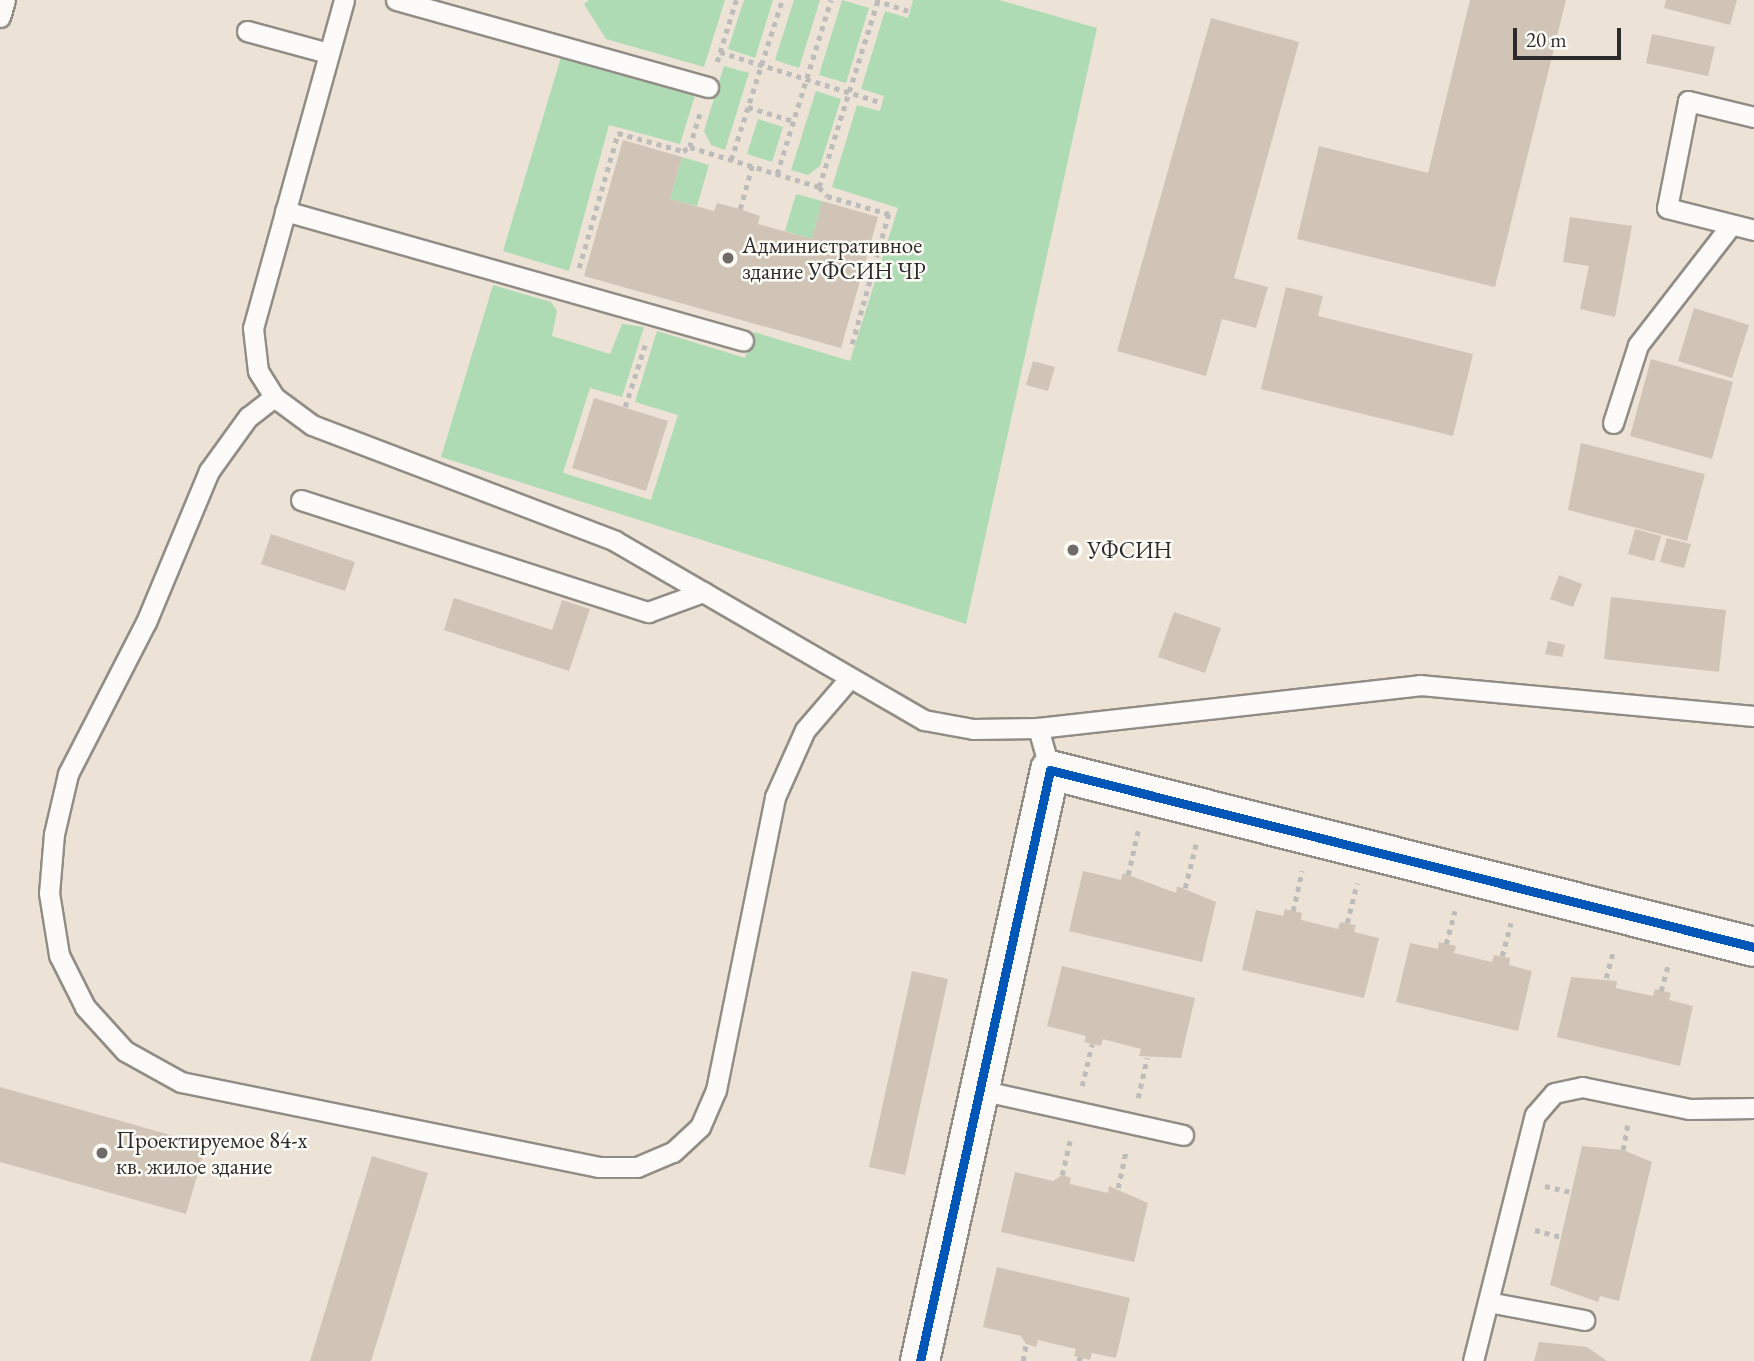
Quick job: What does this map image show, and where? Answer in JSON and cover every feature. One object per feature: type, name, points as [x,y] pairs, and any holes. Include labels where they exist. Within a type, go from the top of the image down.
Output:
[{"type":"street","points":[[920,1361],[1050,770],[1754,947]]},
{"type":"lane","points":[[0,17],[5,0]]},
{"type":"lane","points":[[344,0],[253,328],[258,371],[274,397],[312,425],[361,449],[615,541],[848,680],[924,720],[973,729],[1038,728],[1420,685],[1754,716]]},
{"type":"lane","points":[[396,0],[708,88]]},
{"type":"lane","points":[[247,31],[328,53]]},
{"type":"lane","points":[[1754,117],[1688,101],[1667,208],[1754,230]]},
{"type":"lane","points":[[285,211],[743,341]]},
{"type":"lane","points":[[1613,423],[1638,345],[1731,225]]},
{"type":"lane","points":[[274,397],[248,417],[209,471],[146,622],[68,774],[54,834],[49,893],[59,955],[85,1007],[125,1051],[181,1082],[598,1167],[636,1167],[673,1152],[700,1127],[716,1090],[775,797],[805,730],[848,680]]},
{"type":"lane","points":[[301,500],[648,612],[703,592]]},
{"type":"lane","points":[[1038,728],[1050,770]]},
{"type":"lane","points":[[1473,1361],[1535,1115],[1554,1093],[1582,1087],[1689,1109],[1754,1108]]},
{"type":"lane","points":[[980,1090],[1183,1135]]},
{"type":"lane","points":[[1488,1301],[1584,1320]]},
{"type":"path","points":[[573,293],[618,133],[683,151],[690,147],[736,0]]},
{"type":"path","points":[[731,160],[782,0]]},
{"type":"path","points":[[777,174],[831,0]]},
{"type":"path","points":[[819,187],[877,0],[909,11]]},
{"type":"path","points":[[720,52],[880,102]]},
{"type":"path","points":[[748,107],[793,121]]},
{"type":"path","points":[[690,147],[819,187],[827,196],[889,214],[850,349]]},
{"type":"path","points":[[740,209],[752,166]]},
{"type":"path","points":[[625,407],[654,316]]},
{"type":"path","points":[[1128,875],[1147,795]]},
{"type":"path","points":[[1023,1361],[1026,1345]]},
{"type":"green space","points":[[589,0],[725,0],[704,67],[606,39],[584,4]]},
{"type":"green space","points":[[744,0],[773,0],[755,58],[728,49]]},
{"type":"green space","points":[[794,0],[820,0],[799,68],[775,60]]},
{"type":"green space","points":[[842,0],[869,8],[846,83],[819,75]]},
{"type":"green space","points":[[913,0],[999,0],[1097,28],[966,624],[441,457],[493,285],[551,302],[557,311],[552,336],[610,354],[622,324],[644,327],[622,397],[590,388],[563,473],[651,500],[678,415],[635,402],[657,331],[745,358],[754,332],[850,361],[898,208],[832,187],[857,105],[880,111],[884,96],[861,89],[885,11],[908,18]]},
{"type":"green space","points":[[561,57],[696,92],[680,144],[609,125],[569,271],[503,251]]},
{"type":"green space","points":[[724,66],[749,73],[725,150],[711,145],[704,131]]},
{"type":"green space","points":[[816,91],[841,99],[820,166],[808,175],[791,170]]},
{"type":"green space","points":[[758,119],[783,127],[772,162],[747,154]]},
{"type":"green space","points":[[682,157],[709,165],[697,206],[670,199]]},
{"type":"green space","points":[[796,194],[822,201],[812,239],[785,231]]},
{"type":"building","points":[[1470,0],[1566,0],[1495,287],[1297,239],[1319,146],[1428,173]]},
{"type":"building","points":[[1666,0],[1737,0],[1730,25],[1664,8]]},
{"type":"building","points":[[1211,18],[1299,42],[1234,278],[1268,287],[1256,328],[1222,319],[1206,376],[1117,351]]},
{"type":"building","points":[[1652,34],[1715,47],[1708,76],[1646,63]]},
{"type":"building","name":"Административное здание УФСИН ЧР","points":[[623,140],[682,157],[670,199],[714,211],[717,203],[740,209],[760,216],[758,224],[812,239],[822,201],[878,217],[841,348],[584,276]]},
{"type":"building","points":[[1570,217],[1632,226],[1615,317],[1580,309],[1589,266],[1563,262]]},
{"type":"building","points":[[1286,287],[1323,296],[1318,316],[1473,354],[1453,436],[1261,389]]},
{"type":"building","points":[[1694,308],[1749,325],[1732,378],[1678,361]]},
{"type":"building","points":[[1651,359],[1733,382],[1712,459],[1630,436]]},
{"type":"building","points":[[1033,361],[1055,367],[1048,391],[1026,385]]},
{"type":"building","points":[[594,398],[668,421],[646,491],[572,468]]},
{"type":"building","points":[[1581,443],[1705,474],[1687,541],[1568,510]]},
{"type":"building","points":[[1635,529],[1661,536],[1654,561],[1628,554]]},
{"type":"building","points":[[271,534],[355,562],[345,591],[261,564]]},
{"type":"building","points":[[1667,538],[1691,544],[1684,568],[1660,562]]},
{"type":"building","points":[[1559,575],[1582,584],[1573,607],[1550,599]]},
{"type":"building","points":[[1611,597],[1726,610],[1719,672],[1604,659]]},
{"type":"building","points":[[454,598],[552,630],[562,600],[590,609],[569,671],[444,630]]},
{"type":"building","points":[[1174,612],[1221,628],[1205,673],[1158,657]]},
{"type":"building","points":[[1548,641],[1565,645],[1562,657],[1545,654]]},
{"type":"building","points":[[1083,871],[1121,880],[1123,873],[1176,893],[1177,886],[1216,902],[1202,962],[1069,931]]},
{"type":"building","points":[[1285,909],[1302,913],[1301,920],[1338,929],[1340,922],[1356,925],[1354,932],[1379,938],[1364,998],[1242,970],[1256,910],[1283,916]]},
{"type":"building","points":[[1439,942],[1456,946],[1454,953],[1492,962],[1494,955],[1510,958],[1509,965],[1532,971],[1518,1031],[1396,1002],[1410,943],[1438,949]]},
{"type":"building","points":[[1062,966],[1195,998],[1181,1058],[1139,1056],[1141,1049],[1103,1039],[1101,1046],[1092,1044],[1084,1042],[1086,1036],[1047,1026]]},
{"type":"building","points":[[912,971],[948,979],[905,1175],[869,1167]]},
{"type":"building","points":[[1571,977],[1617,981],[1616,988],[1653,996],[1655,989],[1671,993],[1669,1000],[1693,1006],[1680,1066],[1557,1037]]},
{"type":"building","name":"Проектируемое 84-х кв. жилое здание","points":[[0,1087],[206,1145],[186,1214],[0,1162]]},
{"type":"building","points":[[1582,1146],[1623,1150],[1652,1162],[1619,1301],[1600,1296],[1598,1302],[1550,1285]]},
{"type":"building","points":[[372,1156],[428,1173],[381,1329],[371,1361],[310,1361]]},
{"type":"building","points":[[1015,1172],[1053,1181],[1062,1175],[1071,1178],[1070,1184],[1108,1193],[1109,1186],[1148,1203],[1134,1262],[1001,1232]]},
{"type":"building","points":[[997,1267],[1130,1298],[1116,1358],[1092,1353],[1090,1360],[1074,1356],[1076,1349],[1038,1340],[1036,1347],[1026,1344],[1021,1336],[983,1327]]},
{"type":"building","points":[[1539,1342],[1587,1347],[1607,1361],[1534,1361]]},
{"type":"cycle path","points":[[920,1361],[1050,770],[1754,947]]},
{"type":"place","name":"Административное здание УФСИН ЧР","points":[[728,258]]},
{"type":"place","name":"УФСИН","points":[[1073,550]]},
{"type":"place","name":"Проектируемое 84-х кв. жилое здание","points":[[102,1153]]}]
